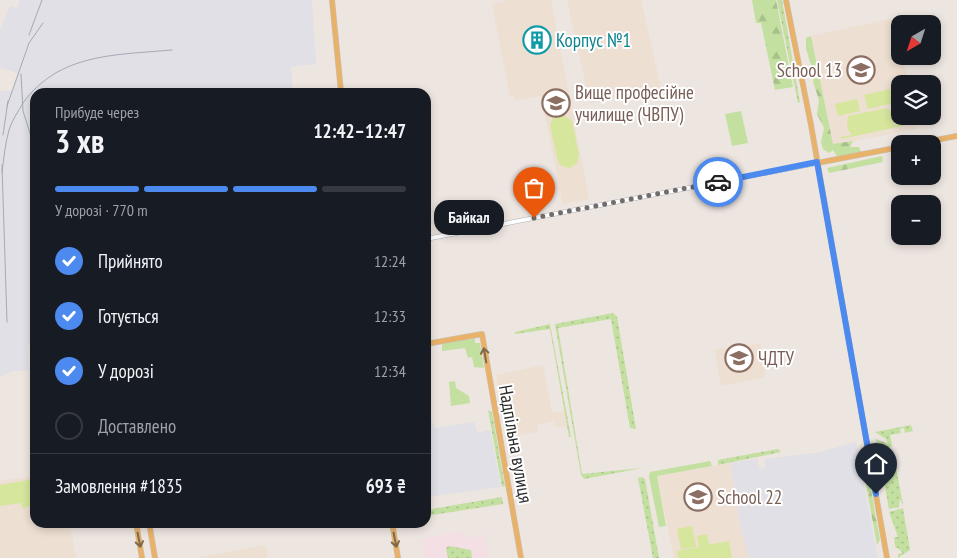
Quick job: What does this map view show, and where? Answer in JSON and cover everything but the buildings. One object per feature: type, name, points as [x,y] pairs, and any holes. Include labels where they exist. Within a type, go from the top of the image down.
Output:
[{"type":"main road","points":[[332,0],[341,88]]},
{"type":"main road","points":[[786,0],[817,162],[887,558]]},
{"type":"main road","points":[[941,139],[957,136]]},
{"type":"main road","points":[[817,162],[891,148]]},
{"type":"main road","name":"Надпільна вулиця","points":[[431,343],[482,334],[521,558]]},
{"type":"main road","points":[[137,528],[142,558]]},
{"type":"main road","points":[[149,528],[155,558]]},
{"type":"main road","points":[[393,528],[398,558]]},
{"type":"street","points":[[431,238],[817,162]]},
{"type":"shaded area","points":[[20,0],[312,0],[316,64],[291,67],[293,88],[30,88],[30,344],[27,344],[29,371],[12,371],[0,377],[0,91],[12,91],[18,73],[0,68],[0,30],[10,6],[17,8]]},
{"type":"shaded area","name":"Вище професійне училище (ЧВПУ)","points":[[510,0],[551,0],[589,199],[563,204],[541,96],[515,101],[514,96],[510,96],[492,4]]},
{"type":"shaded area","points":[[567,0],[641,0],[661,89],[590,103]]},
{"type":"shaded area","name":"School 13","points":[[891,19],[891,65],[904,65],[906,75],[891,75],[891,125],[915,125],[916,129],[833,145],[811,36]]},
{"type":"shaded area","name":"ЧДТУ","points":[[747,343],[748,346],[760,343],[765,377],[721,386],[715,350]]},
{"type":"shaded area","points":[[543,365],[552,413],[565,411],[567,426],[556,427],[554,421],[537,425],[538,432],[507,437],[496,375]]},
{"type":"shaded area","points":[[431,418],[434,428],[474,422],[477,433],[490,430],[501,487],[431,496]]},
{"type":"shaded area","points":[[856,442],[878,558],[749,558],[740,525],[730,463],[757,459],[760,469],[765,468],[765,459],[820,452]]},
{"type":"shaded area","name":"School 22","points":[[730,463],[740,525],[749,558],[674,558],[657,476]]},
{"type":"shaded area","points":[[30,477],[30,528],[71,528],[76,558],[0,558],[0,481]]},
{"type":"shaded area","points":[[462,531],[464,538],[484,535],[489,558],[425,558],[421,539]]},
{"type":"shaded area","points":[[265,545],[268,558],[196,558]]},
{"type":"green space","points":[[752,0],[776,0],[793,87],[775,90],[761,23],[756,23]]},
{"type":"green space","points":[[777,0],[782,0],[800,102],[798,103]]},
{"type":"green space","points":[[811,36],[833,144],[853,141],[850,147],[859,147],[861,152],[837,157],[833,150],[829,153],[823,149],[821,142],[824,128],[817,114],[819,100],[813,82],[814,74],[806,49],[806,38]]},
{"type":"green space","points":[[890,89],[891,103],[868,109],[864,95]]},
{"type":"green space","points":[[857,99],[860,111],[838,116],[835,104]]},
{"type":"green space","points":[[887,108],[891,112],[891,125],[906,125],[841,139],[841,137],[852,135],[847,128],[848,116]]},
{"type":"green space","points":[[741,111],[748,143],[732,146],[725,114]]},
{"type":"green space","points":[[562,114],[572,121],[579,155],[577,163],[570,168],[562,166],[558,162],[550,125],[553,118]]},
{"type":"green space","points":[[882,156],[883,162],[829,173],[827,168]]},
{"type":"green space","points":[[613,313],[617,317],[636,429],[630,428],[611,319],[558,328],[582,474],[642,468],[584,479],[581,475],[555,324]]},
{"type":"green space","points":[[550,324],[571,437],[569,437],[550,329],[515,334],[515,332]]},
{"type":"green space","points":[[475,338],[475,343],[480,343],[484,368],[474,367],[472,357],[468,358],[465,348],[442,351],[442,344]]},
{"type":"green space","points":[[455,381],[456,388],[469,396],[470,403],[451,406],[449,382]]},
{"type":"green space","points":[[488,410],[492,412],[505,486],[502,487]]},
{"type":"green space","points":[[911,425],[913,431],[905,433],[904,428],[900,429],[901,433],[890,435],[892,445],[889,449],[878,450],[876,439],[888,444],[886,439],[875,432]]},
{"type":"green space","points":[[778,449],[781,452],[718,465],[718,460]]},
{"type":"green space","points":[[893,451],[903,505],[900,499],[899,507],[889,509],[879,454]]},
{"type":"green space","points":[[710,461],[712,466],[657,476],[666,526],[659,527],[649,477],[650,472]]},
{"type":"green space","points":[[864,462],[868,473],[880,540],[877,545],[862,463]]},
{"type":"green space","points":[[642,477],[645,479],[659,558],[653,558],[638,478]]},
{"type":"green space","points":[[30,480],[30,506],[22,508],[21,503],[0,506],[0,485]]},
{"type":"green space","points":[[502,497],[503,504],[431,515],[431,509]]},
{"type":"green space","points":[[903,508],[910,550],[898,558],[898,554],[903,553],[895,546],[894,537],[898,537],[889,512]]},
{"type":"green space","points":[[692,526],[696,547],[681,549],[677,529]]},
{"type":"green space","points":[[707,534],[709,544],[707,545],[729,541],[732,558],[678,558],[677,551],[699,547],[697,536]]},
{"type":"green space","points":[[449,546],[471,550],[472,558],[448,558],[446,548]]},
{"type":"railway","points":[[29,35],[42,0]]},
{"type":"railway","points":[[7,106],[29,43],[43,23]]},
{"type":"railway","points":[[36,88],[54,74],[90,60],[130,53],[172,50]]},
{"type":"railway","points":[[21,74],[23,111],[30,133]]},
{"type":"railway","points":[[2,172],[10,126],[23,103],[30,95]]},
{"type":"railway","points":[[3,135],[8,101]]},
{"type":"railway","points":[[2,165],[7,322]]},
{"type":"way so far","points":[[534,218],[718,182]]},
{"type":"place","name":"Корпус №1","points":[[537,40]]},
{"type":"place","name":"School 13","points":[[861,70]]},
{"type":"place","name":"Вище професійне училище (ЧВПУ)","points":[[556,103]]},
{"type":"place","name":"Байкал","points":[[534,218]]},
{"type":"place","name":"ЧДТУ","points":[[739,358]]},
{"type":"place","name":"School 22","points":[[698,497]]},
{"type":"route","points":[[718,182],[817,162],[876,494]]}]
